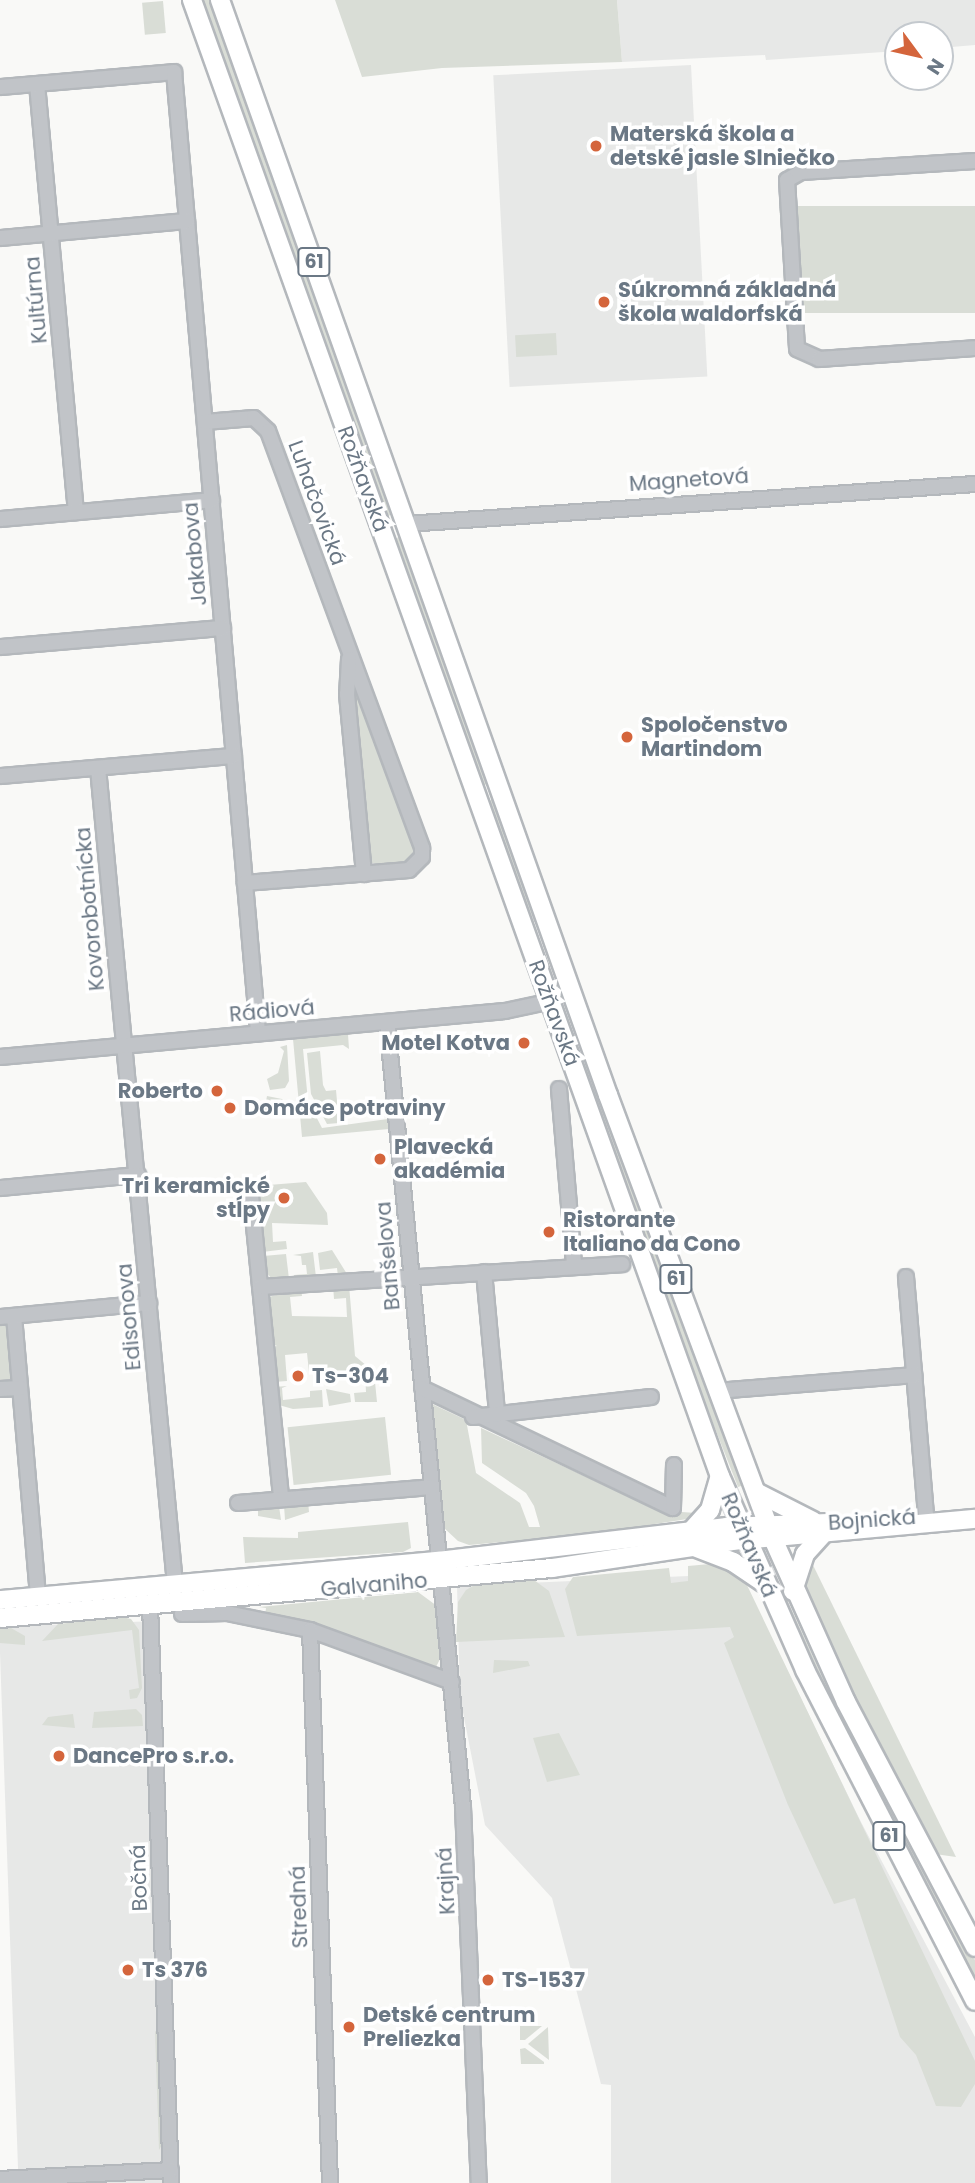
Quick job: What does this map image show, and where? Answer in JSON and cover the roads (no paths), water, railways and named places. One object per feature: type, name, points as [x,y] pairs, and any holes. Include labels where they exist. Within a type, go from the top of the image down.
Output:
[{"type":"main road","name":"Rožňavská","points":[[192,0],[525,928],[547,1002],[720,1476],[764,1583],[975,2001]]},
{"type":"main road","name":"Rožňavská","points":[[220,0],[593,1051],[793,1591],[846,1702],[975,1947]]},
{"type":"main road","points":[[381,531],[407,524]]},
{"type":"main road","points":[[525,928],[542,943],[557,948],[547,1002],[571,1015],[593,1051]]},
{"type":"main road","points":[[720,1476],[710,1510],[690,1539],[733,1562],[764,1583]]},
{"type":"main road","points":[[755,1492],[821,1530],[801,1562],[793,1591]]},
{"type":"main road","name":"Bojnická","points":[[821,1530],[975,1511]]},
{"type":"main road","name":"Bojnická","points":[[744,1533],[771,1534],[975,1519]]},
{"type":"main road","name":"Galvaniho","points":[[0,1600],[175,1584],[440,1570],[552,1569],[690,1539],[744,1533]]},
{"type":"main road","name":"Galvaniho","points":[[0,1618],[149,1605],[440,1570]]},
{"type":"street","name":"Jakabova","points":[[37,84],[174,72],[258,1033]]},
{"type":"street","points":[[0,87],[37,84]]},
{"type":"street","name":"Kultúrna","points":[[37,84],[76,512]]},
{"type":"street","points":[[975,160],[801,172],[787,180],[797,349],[819,359],[975,348]]},
{"type":"street","points":[[0,238],[187,220]]},
{"type":"street","name":"Luhačovická","points":[[205,422],[254,418],[268,431],[422,848],[422,857],[409,870],[245,883]]},
{"type":"street","name":"Magnetová","points":[[407,524],[975,484]]},
{"type":"street","points":[[0,519],[212,500]]},
{"type":"street","points":[[0,647],[223,628]]},
{"type":"street","name":"Luhačovická","points":[[349,654],[347,694],[364,874]]},
{"type":"street","points":[[0,776],[234,756]]},
{"type":"street","name":"Kovorobotnícka","points":[[98,768],[125,1045]]},
{"type":"street","points":[[477,795],[501,790]]},
{"type":"street","name":"Rádiová","points":[[0,1057],[531,1008],[547,1002]]},
{"type":"street","name":"Banšelova","points":[[387,1022],[440,1570]]},
{"type":"street","name":"Edisonova","points":[[125,1045],[175,1584]]},
{"type":"street","points":[[559,1089],[574,1265]]},
{"type":"street","points":[[0,1188],[138,1175]]},
{"type":"street","points":[[251,1196],[281,1499]]},
{"type":"street","points":[[260,1287],[622,1264]]},
{"type":"street","points":[[484,1272],[497,1411]]},
{"type":"street","points":[[905,1277],[926,1516]]},
{"type":"street","points":[[38,1596],[20,1388],[7,1316],[149,1303]]},
{"type":"street","points":[[717,1391],[914,1375]]},
{"type":"street","points":[[0,1390],[20,1388]]},
{"type":"street","points":[[422,1388],[473,1417],[673,1508],[674,1465]]},
{"type":"street","points":[[473,1417],[497,1411],[651,1397]]},
{"type":"street","points":[[238,1503],[431,1487]]},
{"type":"street","name":"Krajná","points":[[440,1570],[463,1807],[479,2183]]},
{"type":"street","points":[[149,1605],[175,1584]]},
{"type":"street","name":"Bočná","points":[[149,1605],[171,2176]]},
{"type":"street","name":"Galvaniho","points":[[182,1614],[227,1613],[310,1630],[452,1682]]},
{"type":"street","name":"Stredná","points":[[310,1630],[330,2183]]},
{"type":"street","points":[[0,2179],[171,2176]]},
{"type":"place","name":"Materská škola a detské jasle Slniečko","points":[[596,146]]},
{"type":"place","name":"Súkromná základná škola waldorfská","points":[[604,302]]},
{"type":"place","name":"Spoločenstvo Martindom","points":[[627,737]]},
{"type":"place","name":"Motel Kotva","points":[[524,1043]]},
{"type":"place","name":"Roberto","points":[[217,1091]]},
{"type":"place","name":"Domáce potraviny","points":[[230,1108]]},
{"type":"place","name":"Plavecká akadémia","points":[[380,1159]]},
{"type":"place","name":"Tri keramické stĺpy","points":[[284,1198]]},
{"type":"place","name":"Ristorante Italiano da Cono","points":[[549,1232]]},
{"type":"place","name":"Ts-304","points":[[298,1376]]},
{"type":"place","name":"DancePro s.r.o.","points":[[59,1756]]},
{"type":"place","name":"Ts 376","points":[[128,1970]]},
{"type":"place","name":"TS-1537","points":[[488,1980]]},
{"type":"place","name":"Detské centrum Preliezka","points":[[349,2027]]}]
